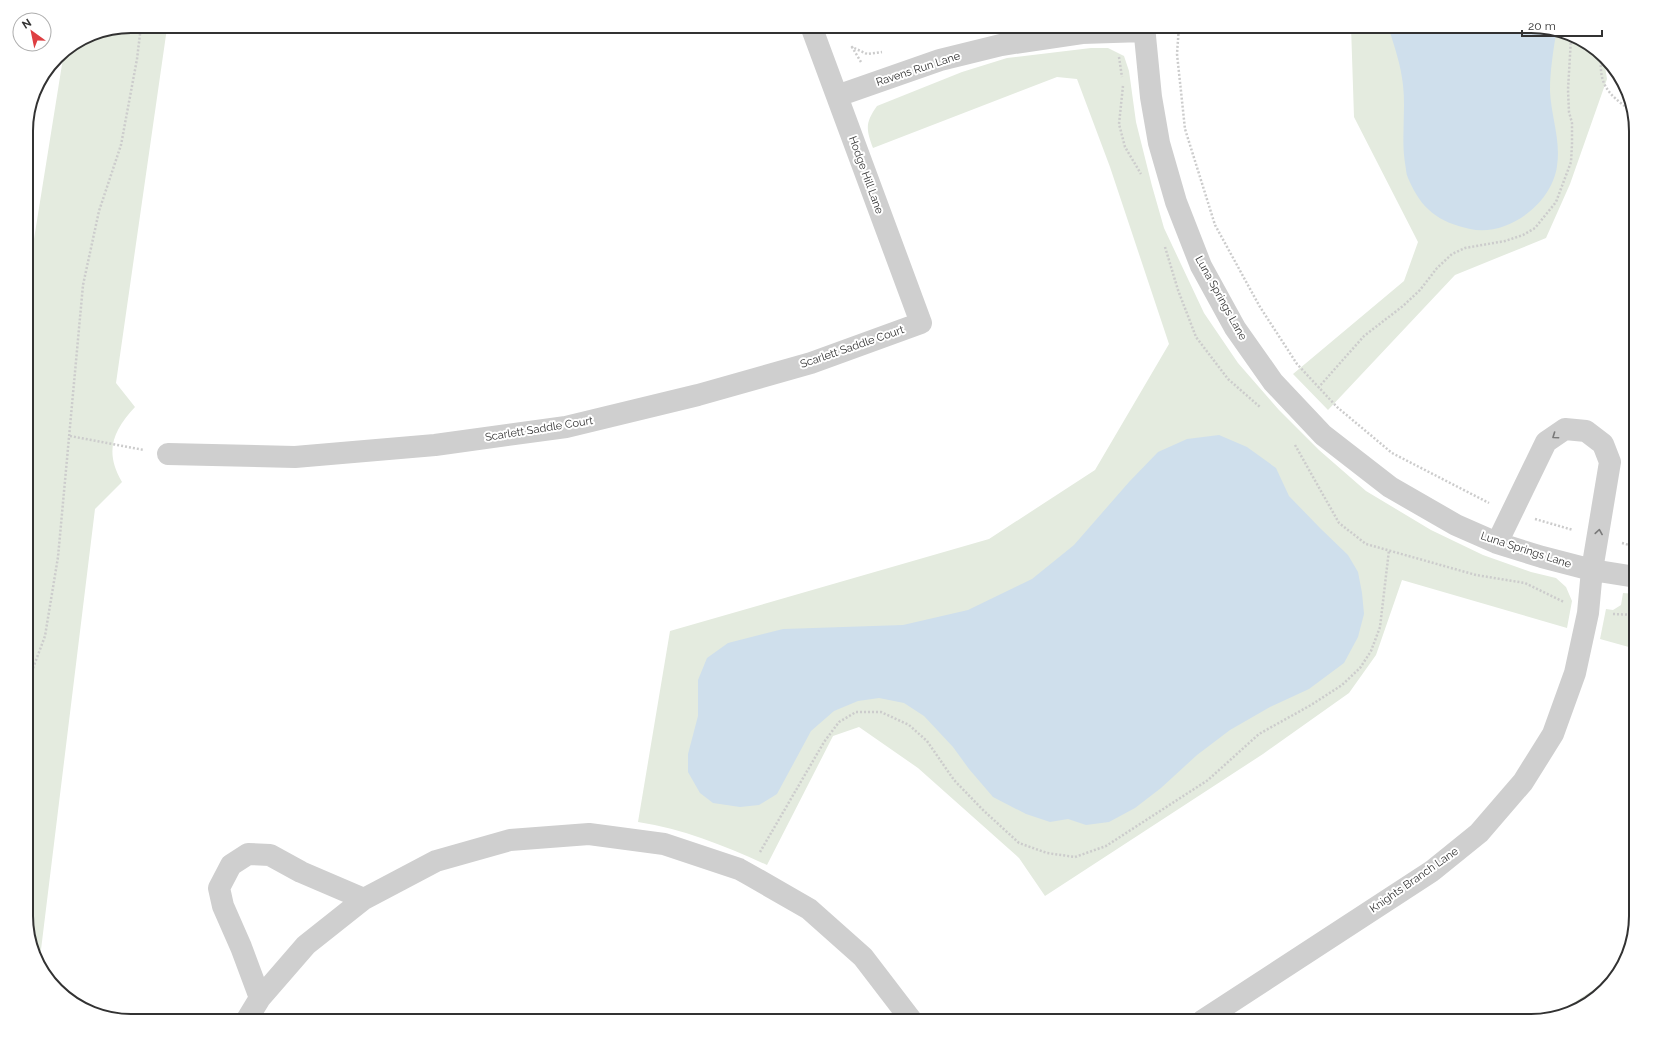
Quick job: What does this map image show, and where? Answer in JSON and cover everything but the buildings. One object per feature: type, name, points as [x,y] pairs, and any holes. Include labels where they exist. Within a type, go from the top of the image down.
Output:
[{"type":"street","name":"Hodge Hill Lane","points":[[814,33],[920,323]]},
{"type":"street","name":"Ravens Run Lane","points":[[837,96],[940,60],[1001,45],[1082,33]]},
{"type":"street","name":"Luna Springs Lane","points":[[1145,33],[1151,97],[1159,143],[1176,202],[1201,266],[1235,328],[1273,382],[1323,435],[1390,487],[1456,525],[1497,543],[1542,557],[1592,570],[1629,576]]},
{"type":"street","name":"Scarlett Saddle Court","points":[[168,454],[295,457],[435,445],[566,427],[698,395],[811,363],[920,323]]},
{"type":"street","name":"Knights Branch Lane","points":[[1213,1014],[1432,871],[1479,833],[1523,782],[1553,734],[1575,672],[1588,613],[1592,570],[1610,462],[1603,444],[1586,432],[1565,429],[1546,442],[1497,543]]},
{"type":"street","points":[[250,1014],[260,998],[306,946],[364,899],[436,861],[510,840],[589,834],[664,844],[740,869],[809,909],[863,957],[907,1014]]},
{"type":"street","points":[[260,998],[241,946],[223,906],[219,888],[231,865],[248,854],[270,855],[301,872],[364,899]]},
{"type":"path","points":[[33,669],[46,636],[58,557],[83,285],[99,211],[121,145],[138,59],[140,33]]},
{"type":"path","points":[[1178,33],[1177,54],[1185,129],[1215,225],[1260,306],[1297,364],[1318,388],[1337,408],[1392,452],[1487,502],[1511,513],[1629,545]]},
{"type":"path","points":[[1318,388],[1364,336],[1403,306],[1420,290],[1437,268],[1452,254],[1465,248],[1505,241],[1523,235],[1535,228],[1556,202],[1571,162],[1572,123],[1569,112],[1568,90],[1570,41]]},
{"type":"path","points":[[1601,62],[1602,80],[1607,90],[1626,106]]},
{"type":"path","points":[[70,436],[168,454]]},
{"type":"path","points":[[748,874],[824,742],[839,722],[856,712],[881,712],[909,725],[927,742],[954,780],[983,810],[1019,843],[1047,853],[1075,856],[1106,846],[1208,780],[1259,734],[1311,705],[1342,685],[1360,668],[1371,650],[1380,627],[1389,550]]},
{"type":"shaded area","points":[[131,33],[166,33],[116,383],[135,407],[121,424],[116,433],[112,451],[116,471],[122,482],[95,509],[40,954],[36,941],[33,922],[33,245],[63,60],[82,46],[106,36]]},
{"type":"shaded area","points":[[1351,33],[1544,34],[1562,38],[1574,43],[1596,57],[1605,66],[1607,79],[1570,184],[1546,238],[1455,275],[1328,410],[1293,374],[1404,281],[1418,242],[1354,117]]},
{"type":"shaded area","points":[[1091,48],[1108,48],[1124,56],[1129,71],[1136,122],[1164,228],[1204,313],[1238,363],[1279,410],[1319,450],[1366,491],[1431,530],[1483,555],[1531,572],[1556,578],[1566,587],[1572,601],[1567,628],[1402,580],[1376,655],[1349,693],[1263,754],[1045,896],[1019,858],[918,768],[859,727],[833,736],[767,865],[704,839],[672,829],[638,822],[670,631],[989,539],[1095,470],[1169,344],[1110,167],[1077,79],[1057,77],[873,148],[869,136],[868,126],[870,117],[877,106],[962,72],[1007,58]]},
{"type":"shaded area","points":[[1623,593],[1629,593],[1629,647],[1600,639],[1606,609],[1613,610],[1621,605]]},
{"type":"shaded area","points":[[1602,984],[1596,990],[1568,1007]]},
{"type":"water","points":[[1390,33],[1531,33],[1556,36],[1551,69],[1550,91],[1558,147],[1557,166],[1553,180],[1546,193],[1537,205],[1526,215],[1512,223],[1498,228],[1484,230],[1470,229],[1440,218],[1425,206],[1413,189],[1406,173],[1403,144],[1403,85]]},
{"type":"water","points":[[1219,435],[1247,447],[1276,468],[1289,496],[1348,555],[1358,572],[1364,614],[1358,637],[1344,663],[1309,689],[1270,707],[1230,730],[1197,755],[1161,788],[1135,808],[1109,822],[1086,825],[1068,819],[1050,822],[1026,814],[993,797],[969,769],[953,747],[924,716],[904,703],[879,698],[858,701],[834,711],[811,731],[777,794],[759,805],[740,807],[713,803],[700,793],[688,772],[688,754],[698,716],[698,680],[707,658],[728,643],[783,629],[903,625],[968,610],[1032,579],[1074,545],[1129,482],[1158,452],[1187,439]]}]
